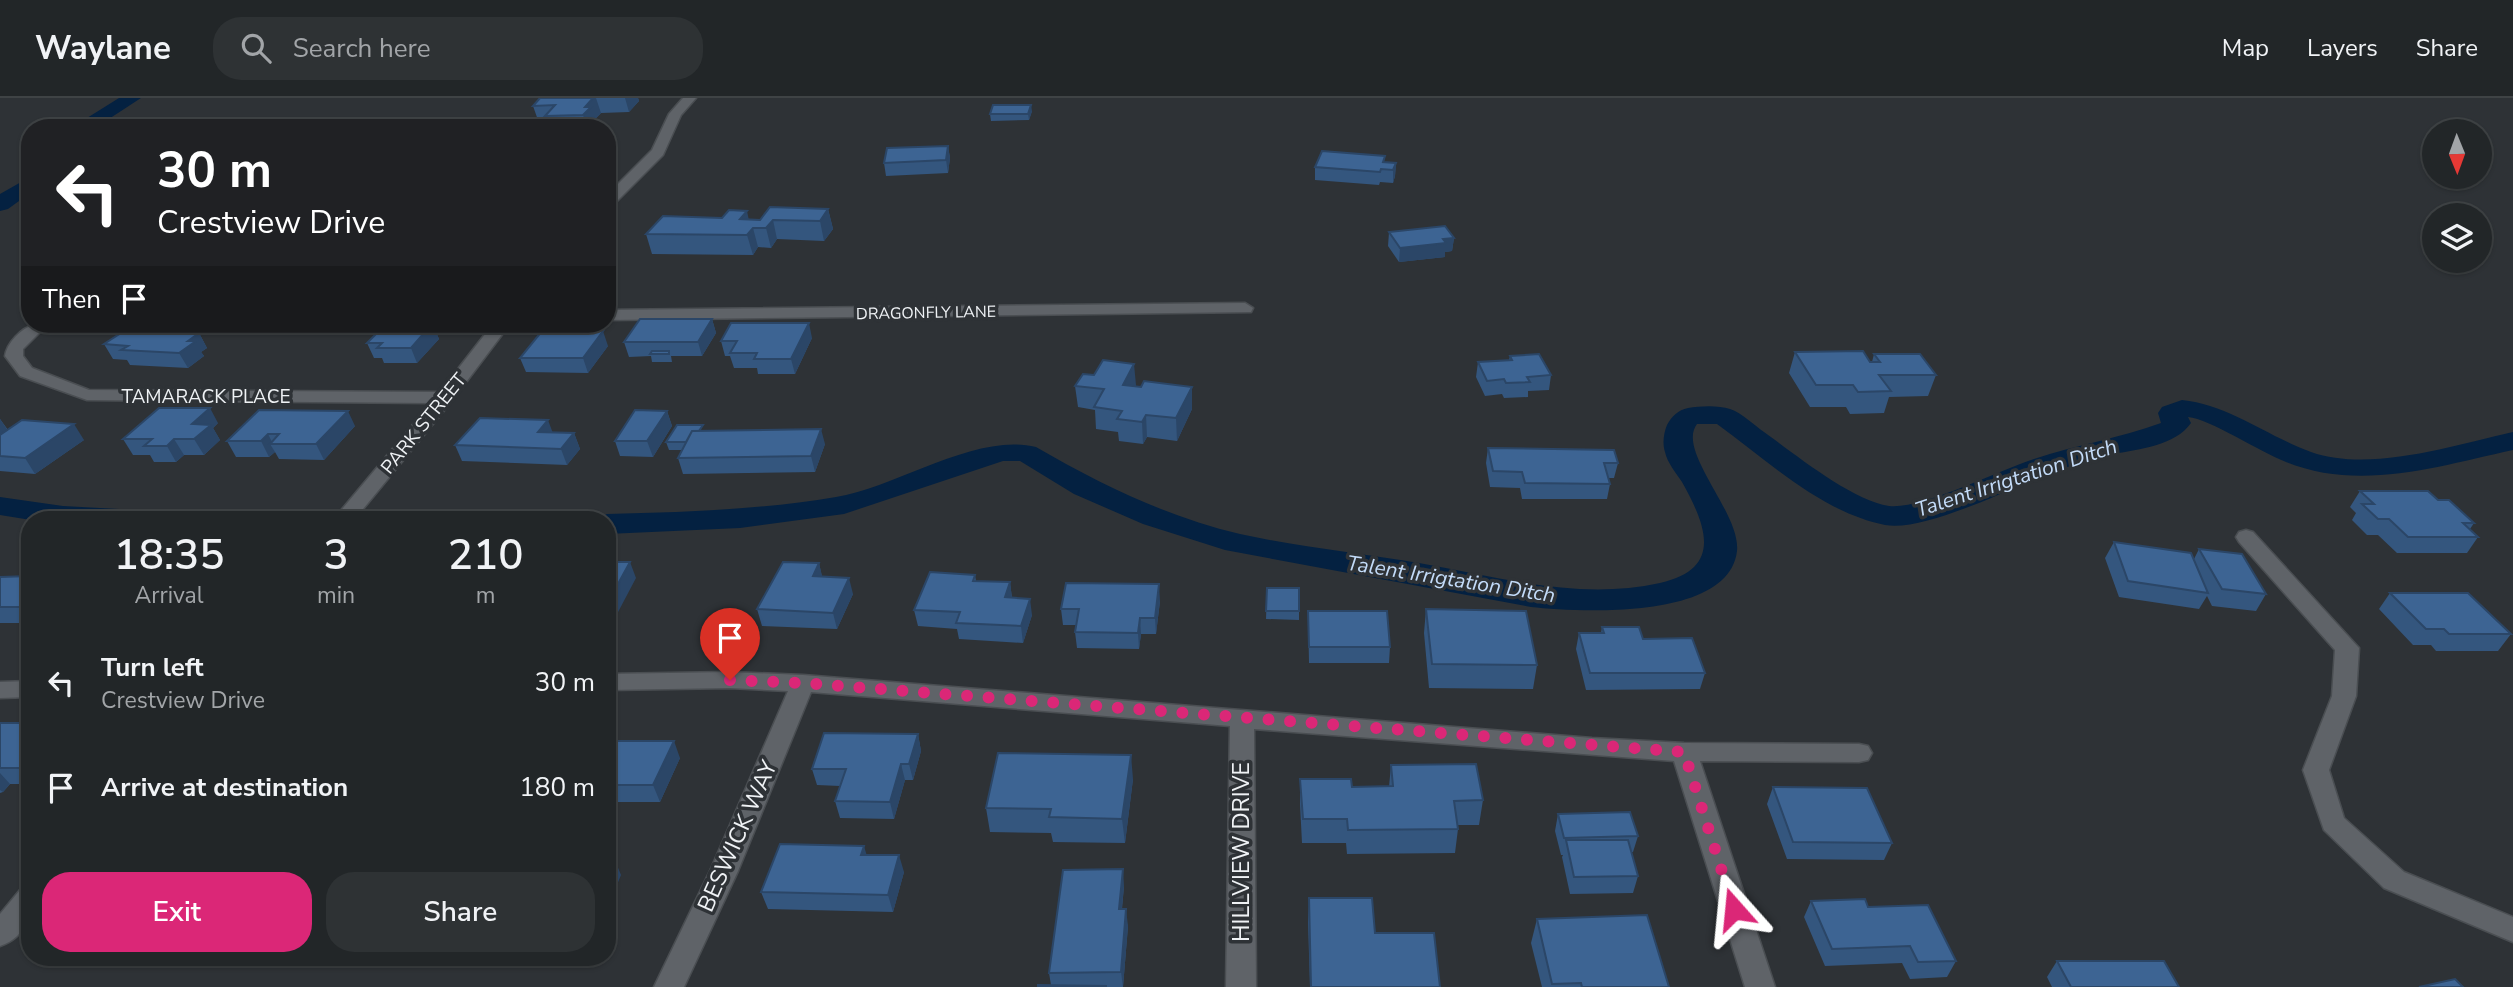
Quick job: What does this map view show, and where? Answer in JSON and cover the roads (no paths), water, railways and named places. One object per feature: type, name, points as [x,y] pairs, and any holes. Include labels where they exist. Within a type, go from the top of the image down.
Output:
[{"type":"street","points":[[616,194],[658,152],[675,114],[690,98]]},
{"type":"street","name":"DRAGONFLY LANE","points":[[616,315],[1245,308]]},
{"type":"street","name":"TAMARACK PLACE","points":[[31,333],[16,348],[14,356],[18,364],[26,372],[87,395],[445,398]]},
{"type":"street","name":"PARK STREET","points":[[350,511],[445,398],[495,333]]},
{"type":"street","points":[[2246,537],[2347,648],[2344,696],[2316,770],[2333,823],[2394,880],[2513,930]]},
{"type":"street","points":[[616,682],[730,680],[803,683],[1684,752],[1858,752]]},
{"type":"street","name":"BESWICK WAY","points":[[669,987],[724,871],[803,683]]},
{"type":"street","points":[[0,690],[21,690]]},
{"type":"street","name":"HILLVIEW DRIVE","points":[[1241,987],[1242,718]]},
{"type":"street","points":[[1684,752],[1760,987]]},
{"type":"street","points":[[0,934],[21,909]]},
{"type":"waterway","name":"Talent Irrigtation Ditch","points":[[96,119],[132,98]]},
{"type":"waterway","name":"Talent Irrigtation Ditch","points":[[0,204],[21,189]]},
{"type":"waterway","name":"Talent Irrigtation Ditch","points":[[616,524],[740,519],[844,505],[1001,452],[1026,453],[1085,488],[1154,517],[1236,543],[1421,574],[1531,596],[1581,601],[1632,599],[1671,592],[1697,581],[1713,568],[1721,551],[1716,521],[1679,452],[1678,432],[1683,421],[1691,416],[1723,416],[1824,488],[1861,507],[1889,516],[1920,513],[2041,466],[2089,451],[2141,440],[2171,429],[2177,423],[2172,413],[2182,408],[2200,410],[2282,451],[2333,467],[2398,464],[2513,441]]},
{"type":"waterway","name":"Talent Irrigtation Ditch","points":[[0,506],[35,511]]}]
